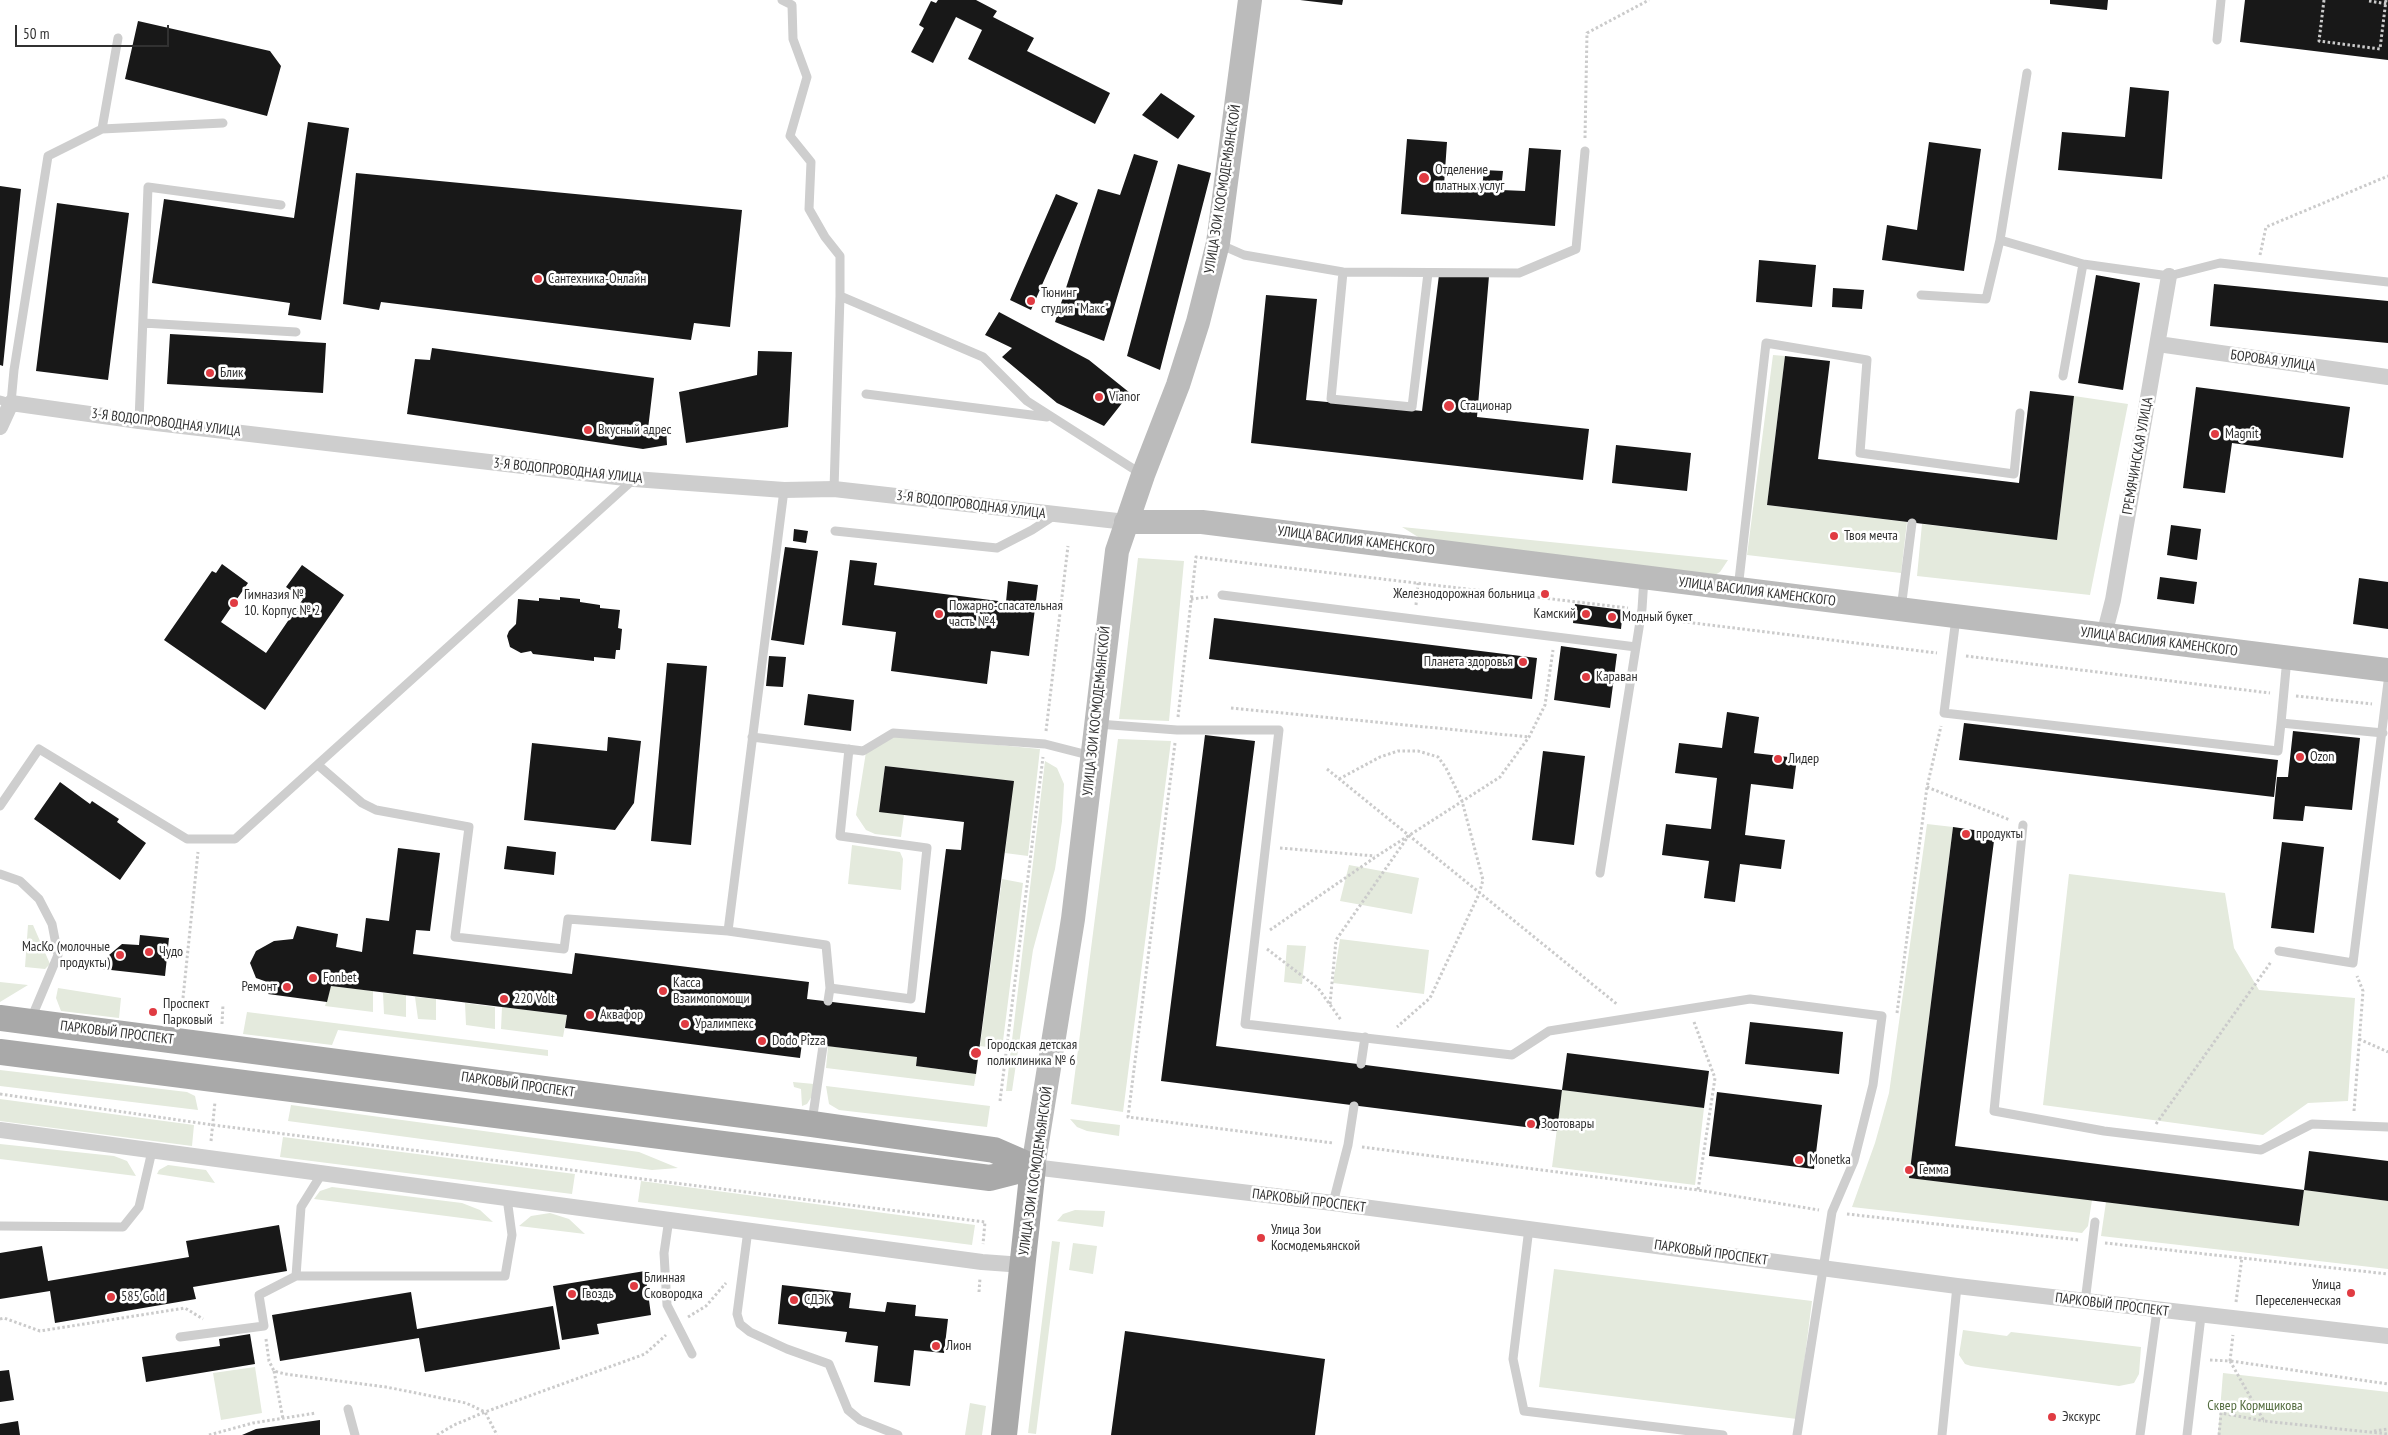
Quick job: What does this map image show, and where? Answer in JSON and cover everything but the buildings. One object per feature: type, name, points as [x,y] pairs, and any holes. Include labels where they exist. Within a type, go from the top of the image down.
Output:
[{"type":"main road","name":"УЛИЦА ЗОИ КОСМОДЕМЬЯНСКОЙ","points":[[1004,1435],[1033,1167],[1073,920],[1117,551],[1143,475],[1178,385],[1198,322],[1218,243],[1250,0]]},
{"type":"main road","name":"УЛИЦА ВАСИЛИЯ КАМЕНСКОГО","points":[[1126,522],[1202,522],[2388,670]]},
{"type":"main road","name":"ПАРКОВЫЙ ПРОСПЕКТ","points":[[0,1018],[812,1124],[994,1150],[1033,1167]]},
{"type":"main road","name":"ПАРКОВЫЙ ПРОСПЕКТ","points":[[0,1052],[990,1178],[1033,1167]]},
{"type":"street","name":"ГРЕМЯЧИНСКАЯ УЛИЦА","points":[[2104,635],[2113,600],[2169,276]]},
{"type":"street","name":"БОРОВАЯ УЛИЦА","points":[[2158,344],[2388,377]]},
{"type":"street","name":"3-Я ВОДОПРОВОДНАЯ УЛИЦА","points":[[6,401],[139,421],[634,479],[784,490],[834,489],[1126,522]]},
{"type":"street","points":[[0,427],[6,401]]},
{"type":"street","points":[[0,1130],[321,1175],[668,1219],[982,1262],[1023,1265]]},
{"type":"street","name":"ПАРКОВЫЙ ПРОСПЕКТ","points":[[1033,1167],[1529,1228],[2085,1302],[2388,1336]]},
{"type":"lane","points":[[782,0],[792,5],[793,39],[807,77],[790,136],[811,162],[809,209],[825,237],[840,256],[834,489]]},
{"type":"lane","points":[[2217,40],[2221,0]]},
{"type":"lane","points":[[102,129],[118,38]]},
{"type":"lane","points":[[1921,295],[1986,299],[2000,240],[2027,73]]},
{"type":"lane","points":[[6,401],[14,370],[48,156],[102,129],[223,123]]},
{"type":"lane","points":[[1218,243],[1244,255],[1343,272],[1518,273],[1576,249],[1585,151]]},
{"type":"lane","points":[[139,421],[148,187],[281,204]]},
{"type":"lane","points":[[2000,240],[2083,264],[2169,276],[2220,264],[2388,282]]},
{"type":"lane","points":[[2063,376],[2083,264]]},
{"type":"lane","points":[[1343,272],[1331,399],[1412,407],[1428,273]]},
{"type":"lane","points":[[840,296],[983,357],[1027,401],[1143,475]]},
{"type":"lane","points":[[143,323],[296,332]]},
{"type":"lane","points":[[1738,589],[1766,343],[1867,360],[1860,453],[1918,467],[2014,474],[2020,413]]},
{"type":"lane","points":[[866,394],[1050,417]]},
{"type":"lane","points":[[0,806],[39,750],[187,839],[235,839],[634,479]]},
{"type":"lane","points":[[728,931],[784,490]]},
{"type":"lane","points":[[835,531],[997,548],[1032,530],[1055,515]]},
{"type":"lane","points":[[1901,609],[1912,523]]},
{"type":"lane","points":[[1600,873],[1642,609],[1644,577]]},
{"type":"lane","points":[[1222,595],[1636,647]]},
{"type":"lane","points":[[1956,616],[1944,713],[2278,751],[2287,658]]},
{"type":"lane","points":[[2279,951],[2353,963],[2388,682]]},
{"type":"lane","points":[[2281,723],[2383,733]]},
{"type":"lane","points":[[1096,724],[1177,730],[1279,730],[1245,1024],[1512,1055],[1549,1030],[1750,999],[1882,1016],[1873,1085],[1854,1162],[1832,1212],[1797,1435]]},
{"type":"lane","points":[[752,737],[863,751],[893,733],[1044,744],[1092,756]]},
{"type":"lane","points":[[830,988],[911,999],[928,848],[840,836],[849,750]]},
{"type":"lane","points":[[318,765],[362,803],[376,810],[469,827],[455,937],[564,949],[568,920],[728,931],[826,945],[830,988],[828,1001]]},
{"type":"lane","points":[[2023,824],[1994,1111],[2104,1131],[2261,1150],[2312,1124],[2388,1126]]},
{"type":"lane","points":[[0,874],[20,881],[39,899],[52,924],[58,956],[30,1022]]},
{"type":"lane","points":[[1361,1064],[1365,1037]]},
{"type":"lane","points":[[812,1124],[823,1046]]},
{"type":"lane","points":[[1333,1203],[1348,1145],[1354,1106]]},
{"type":"lane","points":[[0,1226],[123,1227],[139,1207],[152,1151]]},
{"type":"lane","points":[[296,1276],[301,1207],[321,1175]]},
{"type":"lane","points":[[180,1337],[264,1326],[259,1296],[296,1276],[505,1276],[512,1235],[508,1198]]},
{"type":"lane","points":[[668,1219],[664,1253],[666,1305],[692,1354]]},
{"type":"lane","points":[[2085,1302],[2095,1222]]},
{"type":"lane","points":[[1529,1228],[1512,1359],[1524,1411],[1723,1435]]},
{"type":"lane","points":[[748,1230],[737,1314],[740,1324],[750,1332],[772,1343],[829,1364],[848,1410],[860,1420],[898,1435]]},
{"type":"lane","points":[[1942,1435],[1957,1286]]},
{"type":"lane","points":[[2140,1435],[2157,1310]]},
{"type":"lane","points":[[2187,1435],[2201,1316]]},
{"type":"lane","points":[[348,1409],[355,1435]]},
{"type":"path","points":[[1585,151],[1587,34],[1649,0]]},
{"type":"path","points":[[2324,0],[2319,41],[2380,49],[2386,2],[2368,1]]},
{"type":"path","points":[[2257,268],[2266,227],[2388,176]]},
{"type":"path","points":[[1000,1102],[1068,546]]},
{"type":"path","points":[[2386,706],[1650,618],[1642,609],[1196,556],[1177,730],[1128,1117],[1698,1190],[1832,1212],[2388,1274]]},
{"type":"path","points":[[1414,619],[1418,583]]},
{"type":"path","points":[[1352,1036],[1318,988],[1255,940],[1377,856],[1500,777],[1529,738],[1545,705],[1555,637]]},
{"type":"path","points":[[1231,708],[1529,738]]},
{"type":"path","points":[[1882,1016],[1896,1018],[1927,787],[1944,713]]},
{"type":"path","points":[[1339,779],[1389,753],[1408,750],[1438,757],[1446,768],[1462,801],[1483,880],[1479,894],[1430,998],[1384,1040]]},
{"type":"path","points":[[1328,769],[1633,1018]]},
{"type":"path","points":[[1927,787],[2023,824]]},
{"type":"path","points":[[1330,1005],[1336,940],[1409,835]]},
{"type":"path","points":[[183,998],[199,839]]},
{"type":"path","points":[[1266,846],[1377,856]]},
{"type":"path","points":[[2146,1136],[2279,951]]},
{"type":"path","points":[[2353,963],[2362,992],[2353,1125]]},
{"type":"path","points":[[1689,1009],[1715,1078],[1698,1190]]},
{"type":"path","points":[[2359,1040],[2388,1052]]},
{"type":"path","points":[[0,1094],[212,1125],[985,1222]]},
{"type":"path","points":[[437,1435],[454,1425],[486,1412],[645,1354],[677,1325],[706,1306],[744,1263]]},
{"type":"path","points":[[0,1319],[4,1318],[40,1332],[185,1308],[226,1331]]},
{"type":"path","points":[[264,1326],[283,1418]]},
{"type":"path","points":[[2264,1421],[2230,1361],[2388,1384]]},
{"type":"path","points":[[274,1370],[285,1374],[386,1387],[457,1401],[486,1412],[497,1435]]},
{"type":"path","points":[[209,1435],[252,1423],[316,1413]]},
{"type":"path","points":[[2219,1435],[2221,1413],[2264,1421],[2388,1434]]},
{"type":"path","points":[[2370,1432],[2388,1429]]},
{"type":"green space","points":[[1773,355],[1785,356],[1767,505],[1907,522],[1901,573],[1747,555]]},
{"type":"green space","points":[[2074,396],[2128,404],[2090,595],[1917,576],[1922,524],[2057,540]]},
{"type":"green space","points":[[1402,527],[1728,560],[1720,572],[1713,576],[1423,540]]},
{"type":"green space","points":[[1138,558],[1184,561],[1169,721],[1119,719]]},
{"type":"green space","points":[[894,735],[1040,749],[1028,856],[1005,853],[1013,781],[885,766],[879,811],[904,815],[901,837],[875,834],[866,830],[856,815],[866,752]]},
{"type":"green space","points":[[1118,739],[1171,741],[1123,1112],[1071,1104]]},
{"type":"green space","points":[[1045,761],[1057,768],[1064,784],[1062,821],[1055,869],[1033,950],[1012,1091],[1006,1091]]},
{"type":"green space","points":[[1927,824],[1953,827],[1909,1178],[2092,1200],[2088,1226],[2082,1233],[1852,1207],[1875,1143],[1889,1093]]},
{"type":"green space","points":[[852,845],[900,852],[903,859],[901,890],[848,884]]},
{"type":"green space","points":[[1349,865],[1419,878],[1412,914],[1340,901]]},
{"type":"green space","points":[[2069,874],[2225,893],[2234,948],[2259,990],[2355,998],[2348,1101],[2308,1103],[2263,1135],[2043,1105]]},
{"type":"green space","points":[[1002,879],[1023,883],[1002,1049],[980,1046]]},
{"type":"green space","points":[[28,925],[33,925],[50,964],[45,969],[25,967]]},
{"type":"green space","points":[[1340,939],[1429,950],[1424,994],[1333,983]]},
{"type":"green space","points":[[1287,945],[1306,946],[1302,984],[1284,982]]},
{"type":"green space","points":[[0,982],[28,985],[0,1002]]},
{"type":"green space","points":[[331,986],[373,991],[373,1012],[325,1006]]},
{"type":"green space","points":[[58,988],[121,998],[119,1018],[61,1011],[56,998]]},
{"type":"green space","points":[[383,993],[406,995],[406,1017],[384,1014]]},
{"type":"green space","points":[[415,997],[436,999],[436,1020],[418,1019]]},
{"type":"green space","points":[[465,1003],[495,1007],[495,1029],[466,1025]]},
{"type":"green space","points":[[502,1007],[567,1015],[563,1037],[501,1029]]},
{"type":"green space","points":[[247,1012],[548,1050],[548,1056],[338,1030],[332,1045],[243,1034]]},
{"type":"green space","points":[[828,1046],[917,1057],[916,1066],[976,1074],[974,1086],[826,1068]]},
{"type":"green space","points":[[0,1070],[187,1092],[195,1096],[198,1110],[0,1086]]},
{"type":"green space","points":[[793,1082],[814,1084],[812,1096],[807,1104],[802,1106],[801,1089],[794,1087]]},
{"type":"green space","points":[[826,1086],[990,1106],[987,1127],[839,1110],[829,1104]]},
{"type":"green space","points":[[1562,1090],[1704,1108],[1695,1185],[1552,1167]]},
{"type":"green space","points":[[0,1099],[194,1125],[192,1146],[0,1121]]},
{"type":"green space","points":[[291,1105],[639,1152],[678,1168],[652,1170],[288,1121]]},
{"type":"green space","points":[[1070,1119],[1120,1125],[1119,1136],[1087,1131],[1077,1127]]},
{"type":"green space","points":[[283,1137],[575,1174],[572,1194],[280,1157]]},
{"type":"green space","points":[[0,1144],[114,1156],[127,1161],[136,1176],[0,1159]]},
{"type":"green space","points":[[168,1165],[206,1170],[215,1183],[157,1174],[159,1170]]},
{"type":"green space","points":[[641,1181],[975,1225],[972,1245],[638,1202]]},
{"type":"green space","points":[[332,1187],[462,1203],[480,1210],[493,1222],[314,1199],[320,1191]]},
{"type":"green space","points":[[2304,1190],[2388,1201],[2388,1269],[2101,1236],[2106,1202],[2299,1226]]},
{"type":"green space","points":[[1075,1210],[1105,1211],[1103,1227],[1057,1221],[1063,1214]]},
{"type":"green space","points":[[550,1213],[569,1219],[585,1234],[519,1226],[531,1216]]},
{"type":"green space","points":[[1052,1241],[1060,1242],[1036,1434],[1028,1433]]},
{"type":"green space","points":[[1073,1243],[1097,1246],[1093,1274],[1069,1270]]},
{"type":"green space","points":[[1554,1269],[1812,1301],[1797,1419],[1539,1387]]},
{"type":"green space","points":[[1963,1330],[2007,1336],[2011,1332],[2141,1347],[2139,1374],[2134,1383],[2119,1386],[1971,1366],[1965,1364],[1959,1355]]},
{"type":"green space","points":[[255,1367],[262,1413],[221,1420],[213,1373]]},
{"type":"green space","name":"Сквер Кормщикова","points":[[2223,1373],[2388,1392],[2388,1435],[2218,1435]]},
{"type":"green space","points":[[970,1403],[986,1406],[982,1435],[965,1435]]},
{"type":"place","name":"Отделение платных услуг","points":[[1424,178]]},
{"type":"place","name":"Сантехника-Онлайн","points":[[538,279]]},
{"type":"place","name":"Тюнинг студия \"Макс\"","points":[[1031,301]]},
{"type":"place","name":"Блик","points":[[210,373]]},
{"type":"place","name":"Vianor","points":[[1099,397]]},
{"type":"place","name":"Стационар","points":[[1449,406]]},
{"type":"place","name":"Вкусный адрес","points":[[588,430]]},
{"type":"place","name":"Magnit","points":[[2215,434]]},
{"type":"place","name":"Твоя мечта","points":[[1834,536]]},
{"type":"place","name":"Железнодорожная больница","points":[[1545,594]]},
{"type":"place","name":"Гимназия № 10. Корпус № 2","points":[[234,603]]},
{"type":"place","name":"Пожарно-спасательная часть №4","points":[[939,614]]},
{"type":"place","name":"Камский","points":[[1586,614]]},
{"type":"place","name":"Модный букет","points":[[1612,617]]},
{"type":"place","name":"Планета здоровья","points":[[1523,662]]},
{"type":"place","name":"Караван","points":[[1586,677]]},
{"type":"place","name":"Ozon","points":[[2300,757]]},
{"type":"place","name":"Лидер","points":[[1778,759]]},
{"type":"place","name":"продукты","points":[[1966,834]]},
{"type":"place","name":"Чудо","points":[[149,952]]},
{"type":"place","name":"МасКо (молочные продукты)","points":[[120,955]]},
{"type":"place","name":"Fonbet","points":[[313,978]]},
{"type":"place","name":"Ремонт","points":[[287,987]]},
{"type":"place","name":"Касса Взаимопомощи","points":[[663,991]]},
{"type":"place","name":"220 Volt","points":[[504,999]]},
{"type":"place","name":"Проспект Парковый","points":[[153,1012]]},
{"type":"place","name":"Аквафор","points":[[590,1015]]},
{"type":"place","name":"Уралимпекс","points":[[685,1024]]},
{"type":"place","name":"Dodo Pizza","points":[[762,1041]]},
{"type":"place","name":"Городская детская поликлиника № 6","points":[[976,1053]]},
{"type":"place","name":"Зоотовары","points":[[1531,1124]]},
{"type":"place","name":"Monetka","points":[[1799,1160]]},
{"type":"place","name":"Гемма","points":[[1909,1170]]},
{"type":"place","name":"Улица Зои Космодемьянской","points":[[1261,1238]]},
{"type":"place","name":"Блинная Сковородка","points":[[634,1286]]},
{"type":"place","name":"Улица Переселенческая","points":[[2351,1293]]},
{"type":"place","name":"Гвоздь","points":[[572,1294]]},
{"type":"place","name":"585 Gold","points":[[111,1297]]},
{"type":"place","name":"СДЭК","points":[[794,1300]]},
{"type":"place","name":"Лион","points":[[936,1346]]},
{"type":"place","name":"Экскурс","points":[[2052,1417]]}]
